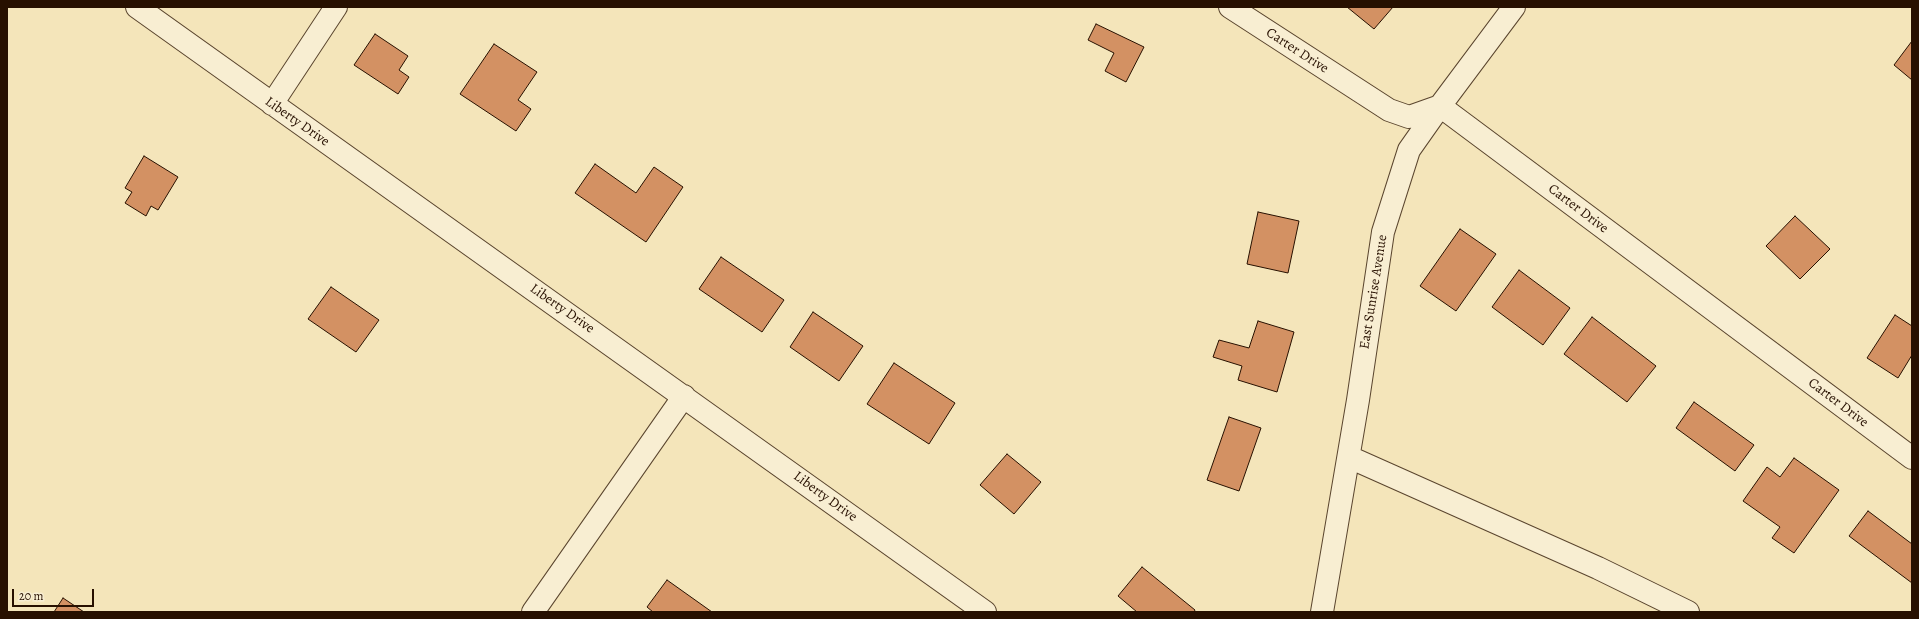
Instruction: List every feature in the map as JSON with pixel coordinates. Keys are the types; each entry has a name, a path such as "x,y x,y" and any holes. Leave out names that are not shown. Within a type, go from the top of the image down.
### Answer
{"street":[{"name":"Liberty Drive","path":"137,7 985,612"},
{"path":"272,104 336,7"},
{"name":"Carter Drive","path":"1230,7 1389,110 1409,117 1440,106 1912,458"},
{"name":"East Sunrise Avenue","path":"1322,612 1349,457 1383,232 1409,150 1514,7"},
{"path":"533,612 684,396"},
{"path":"1349,457 1598,568 1688,612"}],"building":[{"path":"1347,7 1393,7 1374,29"},
{"path":"1096,24 1144,47 1126,82 1105,71 1114,53 1088,40"},
{"path":"375,34 408,56 399,70 409,77 398,94 354,65"},
{"path":"1912,41 1912,80 1894,65"},
{"path":"494,44 537,72 518,100 531,109 516,131 460,94"},
{"path":"144,156 178,177 158,210 151,206 146,216 125,203 132,192 125,188"},
{"path":"595,164 636,193 654,167 683,187 646,242 575,193"},
{"path":"1258,212 1299,221 1288,273 1247,264"},
{"path":"1795,216 1830,249 1800,279 1766,246"},
{"path":"1460,229 1496,254 1456,311 1420,286"},
{"path":"721,257 784,300 762,332 699,289"},
{"path":"1519,270 1570,308 1543,345 1492,307"},
{"path":"331,287 379,320 356,352 308,319"},
{"path":"813,312 863,346 839,381 790,347"},
{"path":"1895,315 1912,326 1912,355 1898,378 1867,358"},
{"path":"1592,317 1656,366 1627,402 1564,354"},
{"path":"1258,321 1294,332 1277,392 1238,380 1242,366 1213,357 1219,340 1249,348"},
{"path":"894,363 955,403 929,444 867,404"},
{"path":"1694,402 1754,445 1735,471 1676,428"},
{"path":"1229,417 1261,428 1239,491 1207,480"},
{"path":"1007,454 1041,482 1014,514 980,485"},
{"path":"1794,458 1839,490 1794,553 1772,538 1780,527 1743,501 1767,467 1780,477"},
{"path":"1868,511 1912,544 1912,583 1849,536"},
{"path":"1142,567 1195,610 1194,612 1137,612 1118,596"},
{"path":"667,580 712,612 653,612 647,607"},
{"path":"63,598 84,612 54,612"}]}
